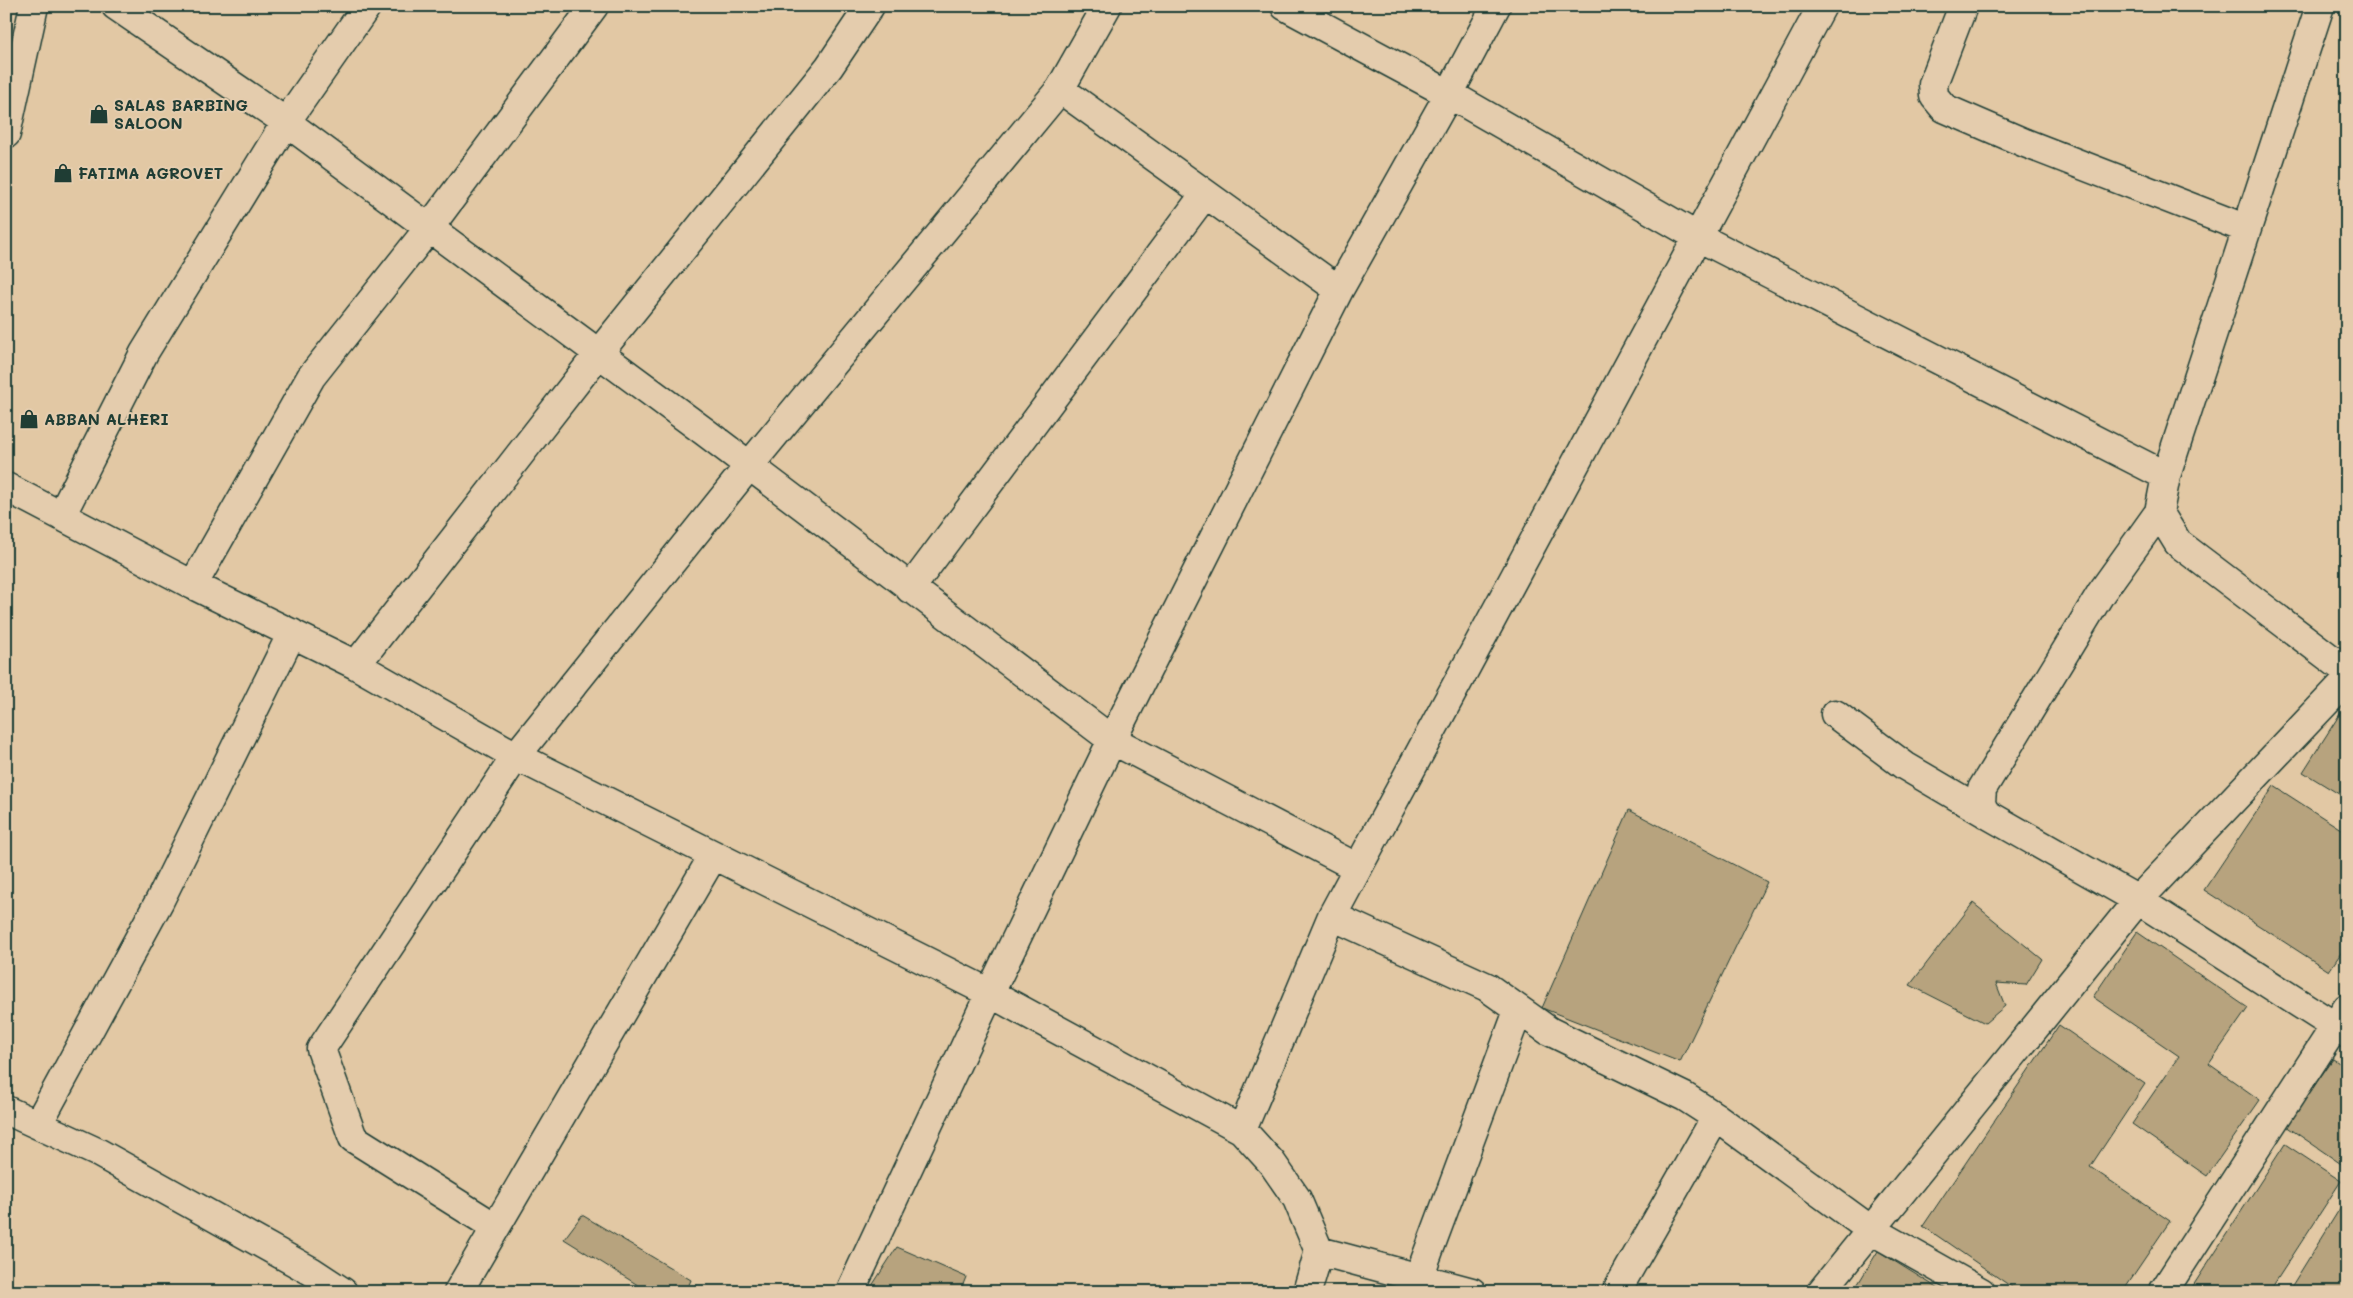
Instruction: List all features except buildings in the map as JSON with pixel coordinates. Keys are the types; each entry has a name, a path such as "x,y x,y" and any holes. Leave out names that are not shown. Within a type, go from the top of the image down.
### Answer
{"street":[{"path":"6,134 34,6"},
{"path":"116,6 286,122 1112,740 1358,868"},
{"path":"61,516 144,353 286,122 367,6"},
{"path":"194,584 311,377 429,228 594,6"},
{"path":"356,665 598,354 829,66 870,6"},
{"path":"495,1227 353,1138 321,1049 516,756 748,467 1060,89 1107,6"},
{"path":"1285,6 1449,94 1698,237 2166,476"},
{"path":"850,1292 990,992 1112,740 1339,290 1496,6"},
{"path":"1242,1130 1332,916 1822,6"},
{"path":"1963,6 1933,84 1934,96 1944,108 2026,143 2247,229"},
{"path":"1985,813 1981,803 1982,789 2101,593 2159,512 2166,476 2320,6"},
{"path":"1060,89 1339,290"},
{"path":"910,588 1205,194"},
{"path":"6,487 356,665 516,756 713,856 990,992 1242,1130 1272,1163 1297,1199 1319,1251 1307,1292"},
{"path":"2159,512 2178,543 2347,671"},
{"path":"38,1124 160,900 292,634"},
{"path":"1821,1292 2138,900 2347,680"},
{"path":"1835,714 1905,766 2138,900 2343,1023 2163,1292"},
{"path":"458,1292 713,856"},
{"path":"1332,916 1487,988 1549,1031 1685,1097 1716,1117 1871,1230 1981,1292"},
{"path":"1419,1276 1518,1011"},
{"path":"6,1110 99,1153 311,1271 343,1292"},
{"path":"1616,1292 1716,1117"},
{"path":"1319,1251 1419,1276 1472,1292"}],"place":[{"name":"SALAS BARBING SALOON","path":"99,114"},
{"name":"FATIMA AGROVET","path":"63,173"},
{"name":"ABBAN ALHERI","path":"29,419"}]}
